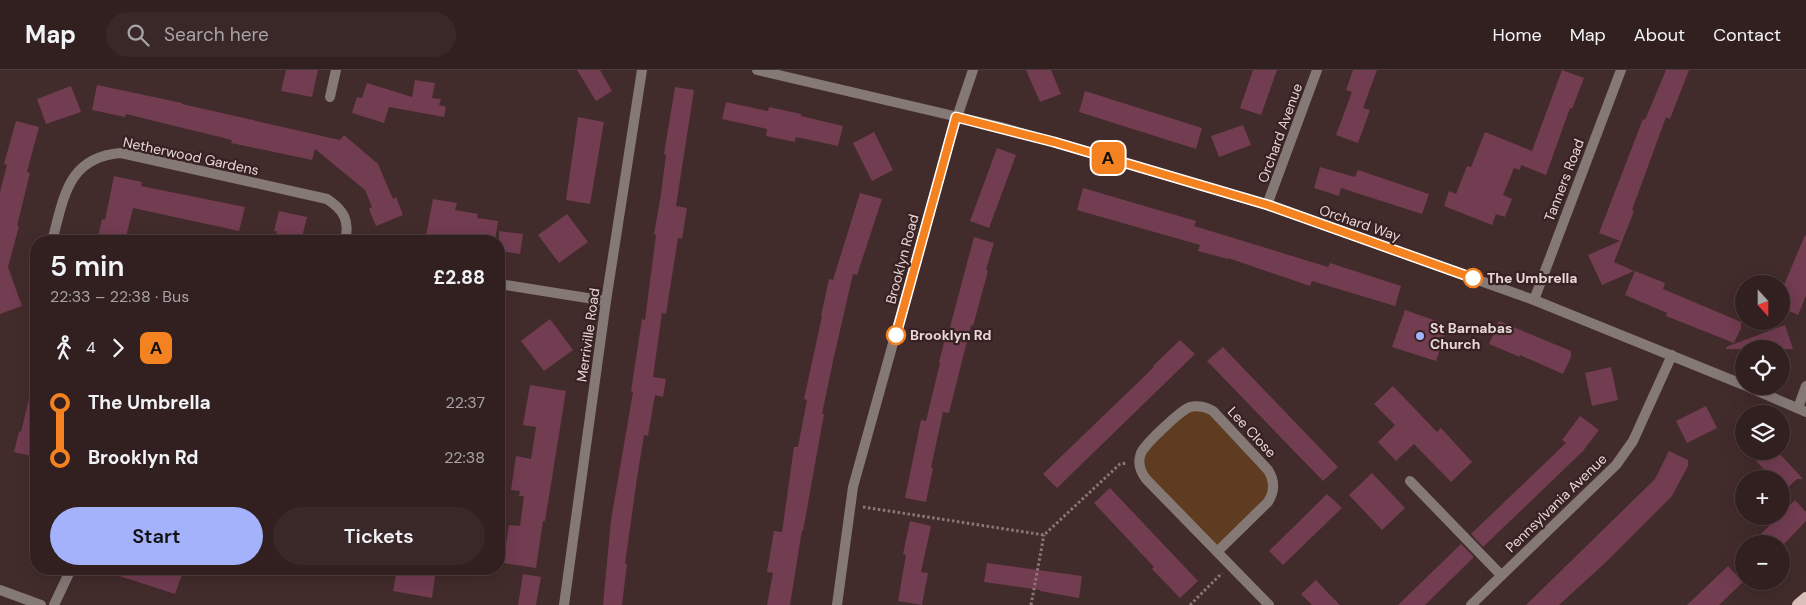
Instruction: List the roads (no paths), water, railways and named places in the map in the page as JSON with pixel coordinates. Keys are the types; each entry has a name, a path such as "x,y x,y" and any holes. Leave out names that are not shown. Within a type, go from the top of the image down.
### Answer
{"main road":[{"path":"1798,605 1806,598"}],"street":[{"path":"330,97 336,70"},
{"name":"Merriville Road","path":"564,605 606,301 642,70"},
{"name":"Orchard Way","path":"757,70 1054,142 1268,205 1534,300 1735,382"},
{"name":"Brooklyn Road","path":"837,605 854,487 956,117 973,70"},
{"name":"Orchard Avenue","path":"1268,205 1317,70"},
{"name":"Tanners Road","path":"1534,300 1621,70"},
{"name":"Netherwood Gardens","path":"54,235 64,196 73,177 88,162 98,157 121,153 327,199 338,206 342,213 346,228 345,235"},
{"path":"505,285 606,301"},
{"name":"Pennsylvania Avenue","path":"1471,605 1616,465 1633,441 1672,355"},
{"path":"1802,410 1806,386"},
{"name":"Orchard Way","path":"1766,395 1802,410"},
{"name":"Lee Close","path":"1202,406 1213,411 1268,470 1273,482 1274,488 1271,498 1218,551 1146,479 1140,470 1139,459 1145,448 1182,411 1189,408 1202,406"},
{"path":"1410,481 1501,575"},
{"path":"1218,551 1269,605"},
{"path":"54,605 68,575"},
{"path":"0,590 41,605"}],"place":[{"name":"The Umbrella","path":"1473,278"},
{"name":"Brooklyn Rd","path":"896,335"},
{"name":"St Barnabas Church","path":"1420,336"}]}
